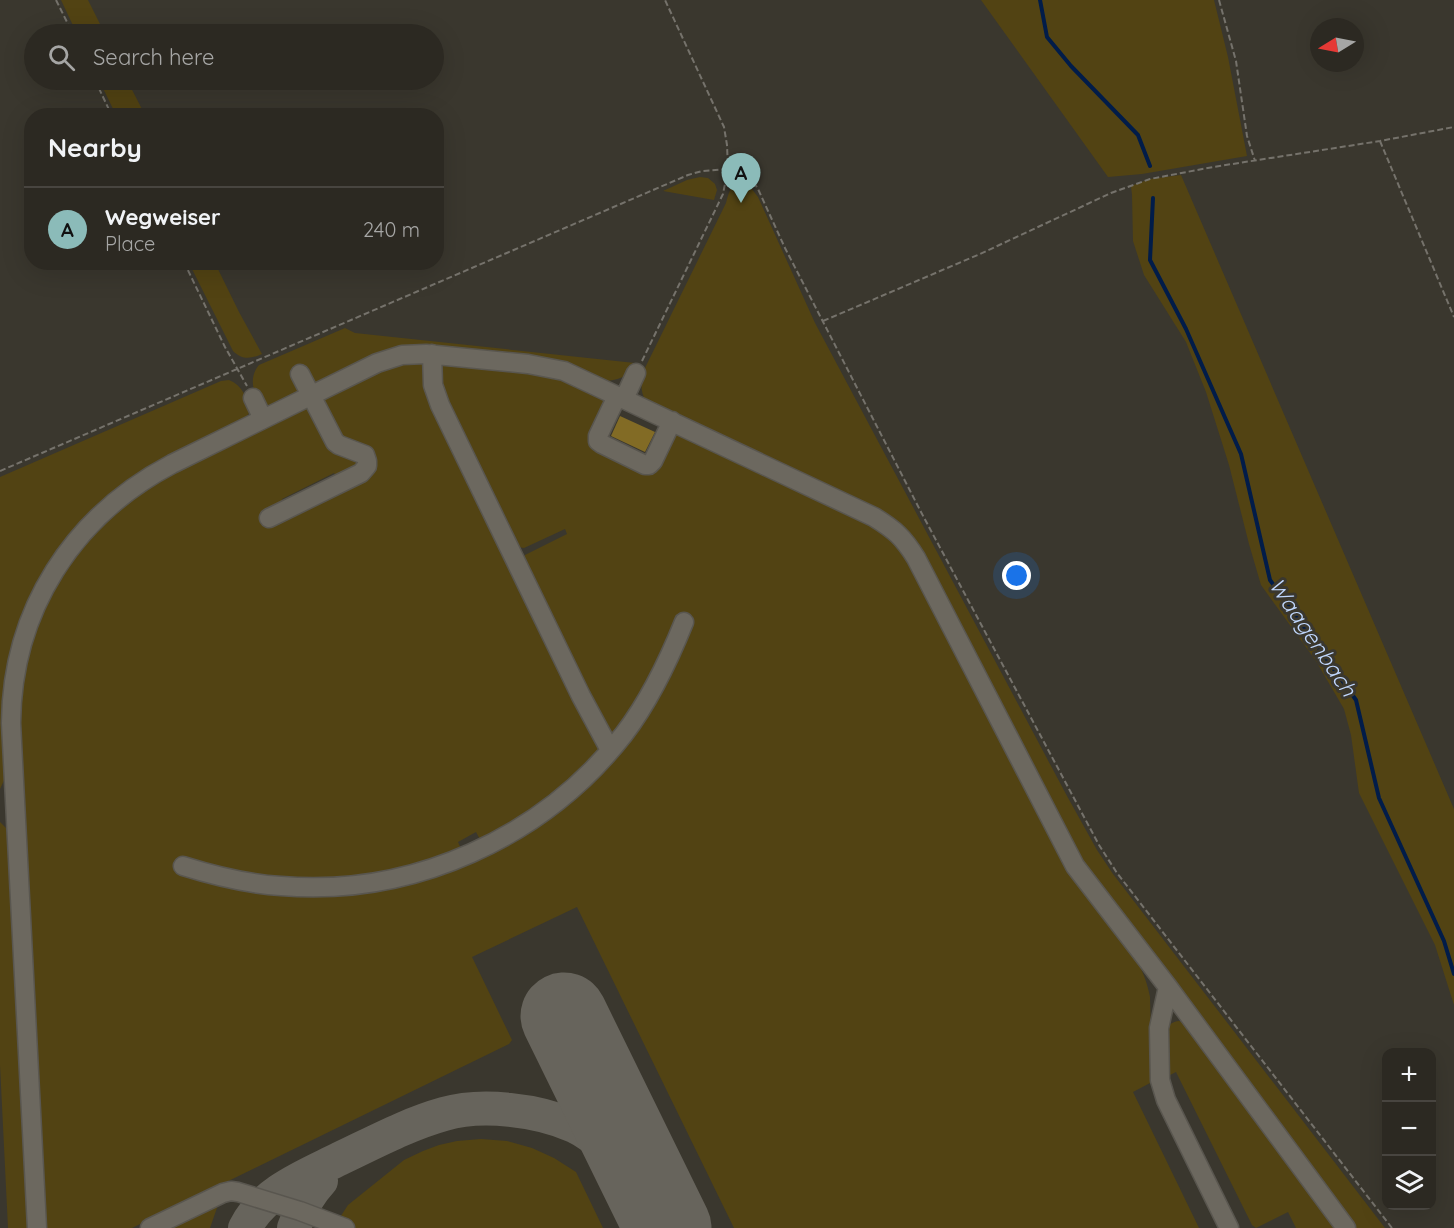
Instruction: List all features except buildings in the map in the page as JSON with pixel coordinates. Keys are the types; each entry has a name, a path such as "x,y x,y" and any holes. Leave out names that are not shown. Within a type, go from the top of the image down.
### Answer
{"lane":[{"path":"37,1228 7,802 15,678 22,645 32,616 57,566 76,540 106,508 132,487 172,464 311,395 391,358 414,354 432,354 558,369 874,517 890,527 905,541 916,558 1075,866 1168,987 1346,1228"},
{"path":"432,354 432,380 438,400 610,750"},
{"path":"636,373 598,440 600,443 649,465 672,422"},
{"path":"269,518 361,473 367,466 368,461 365,455 335,442 300,374"},
{"path":"253,398 263,419"},
{"path":"183,866 227,878 262,884 291,887 351,885 408,875 467,855 510,834 563,796 591,771 633,720 654,687 684,622"},
{"path":"1168,987 1159,1028 1160,1080 1166,1100 1229,1228"},
{"path":"150,1228 231,1191 300,1211 345,1228"}],"path":[{"path":"56,0 68,24"},
{"path":"636,373 721,199 728,169 724,127 665,0"},
{"path":"1220,0 1236,61 1247,136 1255,161"},
{"path":"100,90 108,108"},
{"path":"823,321 1140,182 1454,127"},
{"path":"1380,141 1454,317"},
{"path":"0,467 2,471 688,175 702,171 728,169 744,174 758,189 785,248 926,523 1099,845 1117,873 1392,1228"},
{"path":"188,270 225,347 253,398"}],"shaded area":[{"path":"61,0 88,0 100,24 72,24"},
{"path":"981,0 1214,0 1228,57 1247,156 1142,174 1108,177"},
{"path":"104,90 132,90 141,108 113,108"},
{"path":"1181,175 1454,809 1454,1005 1435,945 1359,793 1351,735 1344,709 1316,661 1261,585 1229,465 1206,392 1186,342 1144,275 1133,241 1131,186 1150,179"},
{"path":"708,178 715,184 717,190 714,200 663,191 687,180"},
{"path":"741,182 748,184 758,197 815,323 1097,850 1113,874 1385,1228 1354,1228 1084,865 916,544 646,401 642,387 643,372 726,203 730,190"},
{"path":"192,270 218,270 262,354 247,358 233,351"},
{"path":"345,328 355,333 635,363 622,377 602,382 430,348 320,384 302,386 298,394 272,406 265,404 256,395 253,377 259,365"},
{"path":"414,360 423,360 425,364 435,400 602,745 603,753 563,793 516,826 483,845 476,832 458,842 463,853 409,872 354,882 297,884 222,875 212,868 211,864 204,862 199,867 182,863 181,868 219,879 257,886 323,890 401,879 438,868 474,854 542,815 587,777 627,734 660,679 687,622 682,620 675,634 667,637 665,643 668,646 667,655 655,681 627,723 612,743 609,743 522,568 525,555 567,534 565,529 524,548 510,541 441,401 435,374 437,364 441,361 565,378 605,397 608,404 592,437 593,446 646,471 655,469 671,434 680,432 873,524 887,533 905,553 1063,853 1087,891 1125,942 1143,973 1150,997 1152,1082 1133,1092 1199,1228 734,1228 577,907 472,957 512,1040 509,1044 132,1228 43,1228 18,721 27,655 37,624 66,565 86,538 109,514 135,493 163,476 302,407 315,410 334,446 362,457 364,464 362,468 339,480 334,473 282,499 284,505 265,514 269,521 362,476 370,465 368,455 337,438 323,414 322,402 327,394 369,373"},
{"path":"229,380 238,385 248,403 249,413 244,421 162,462 32,600 7,774 0,789 0,477 221,381"},
{"path":"0,822 8,830 31,1228 8,1228 0,1065"},
{"path":"1179,1021 1184,1023 1338,1228 1296,1228 1288,1212 1256,1228 1252,1225 1176,1072 1168,1076 1165,1035 1172,1023"},
{"path":"481,1139 507,1141 532,1148 576,1172 603,1228 353,1228 337,1222 348,1205 404,1160 439,1145"},
{"path":"218,1205 210,1228 171,1228"}],"waterway":[{"name":"Waagenbach","path":"1040,0 1047,37 1071,66 1138,135 1150,166"},
{"name":"Waagenbach","path":"1153,198 1150,260 1186,329 1241,454 1270,580 1356,700 1379,798 1444,941 1454,974"}],"taxiway":[{"path":"245,1228 262,1204 299,1179 417,1123 444,1114 475,1109 527,1112 574,1126 617,1156 650,1191"},
{"path":"294,1228 305,1203 321,1181"}],"runway":[{"path":"564,1016 668,1228"}],"place":[{"name":"Wegweiser","path":"741,203"}]}
